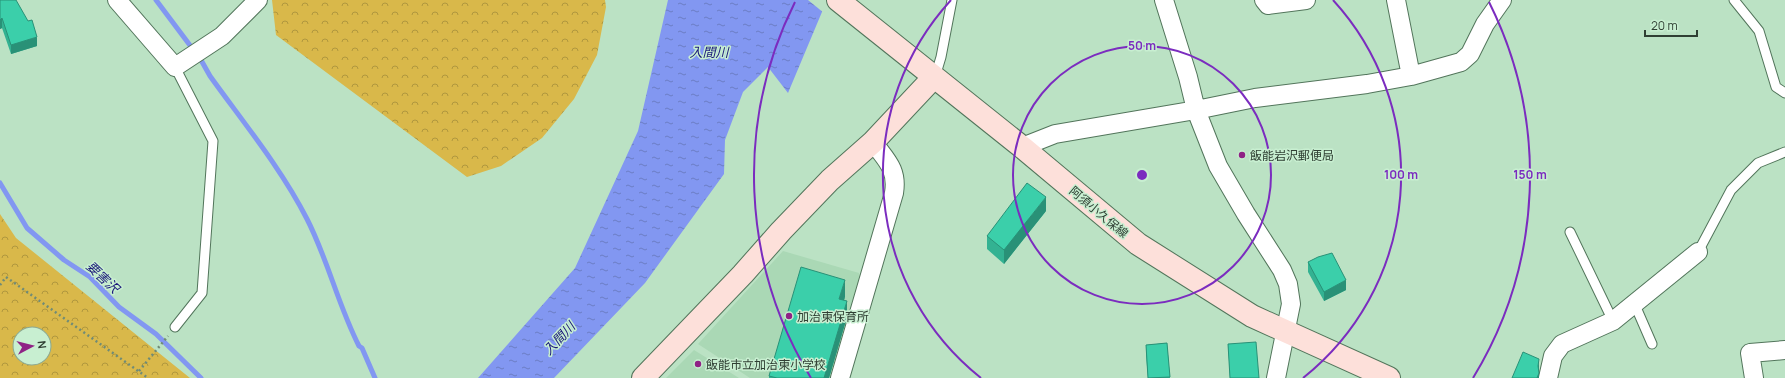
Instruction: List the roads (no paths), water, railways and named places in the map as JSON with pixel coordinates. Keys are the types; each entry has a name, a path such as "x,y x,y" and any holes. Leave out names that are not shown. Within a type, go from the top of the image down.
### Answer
{"street":[{"path":"117,0 180,64 222,36 258,0"},
{"name":"阿須小久保線","path":"838,0 1022,147 1138,244 1252,316 1389,378"},
{"path":"1164,0 1188,78 1196,110 1218,166 1246,214 1282,270 1288,284 1291,304 1276,378"},
{"path":"1264,0 1268,5 1306,0"},
{"path":"1396,0 1411,76"},
{"path":"1022,147 1055,134 1196,110 1254,98 1367,84 1411,76 1461,62 1466,59 1485,24 1502,0"},
{"path":"643,378 743,274 781,231 830,180 873,142 934,78"},
{"path":"840,378 894,193 896,181 891,166 873,142"},
{"path":"1548,378 1553,356 1562,344 1613,321 1635,305 1698,252"},
{"path":"1754,378 1750,353 1785,350"}],"lane":[{"path":"934,78 941,57 952,0"},
{"path":"1734,0 1759,31 1776,87 1785,93"},
{"path":"175,327 202,293 213,141 180,64"},
{"path":"1698,252 1731,190 1758,163 1785,152"},
{"path":"1570,232 1613,321"},
{"path":"1635,305 1652,344"}],"water":[{"name":"入間川","path":"668,0 827,0 788,93 768,67 743,92 725,140 724,174 645,283 554,378 478,378 575,268 638,131"}],"waterway":[{"path":"156,0 201,60 210,76 274,163 297,200 321,250 352,330 359,346 362,348 375,378"},
{"name":"要害沢","path":"0,183 27,228 64,260 90,277 119,307 156,334 201,378"}],"place":[{"name":"飯能岩沢郵便局","path":"1242,155"},
{"name":"加治東保育所","path":"789,316"},
{"name":"飯能市立加治東小学校","path":"698,364"}]}
